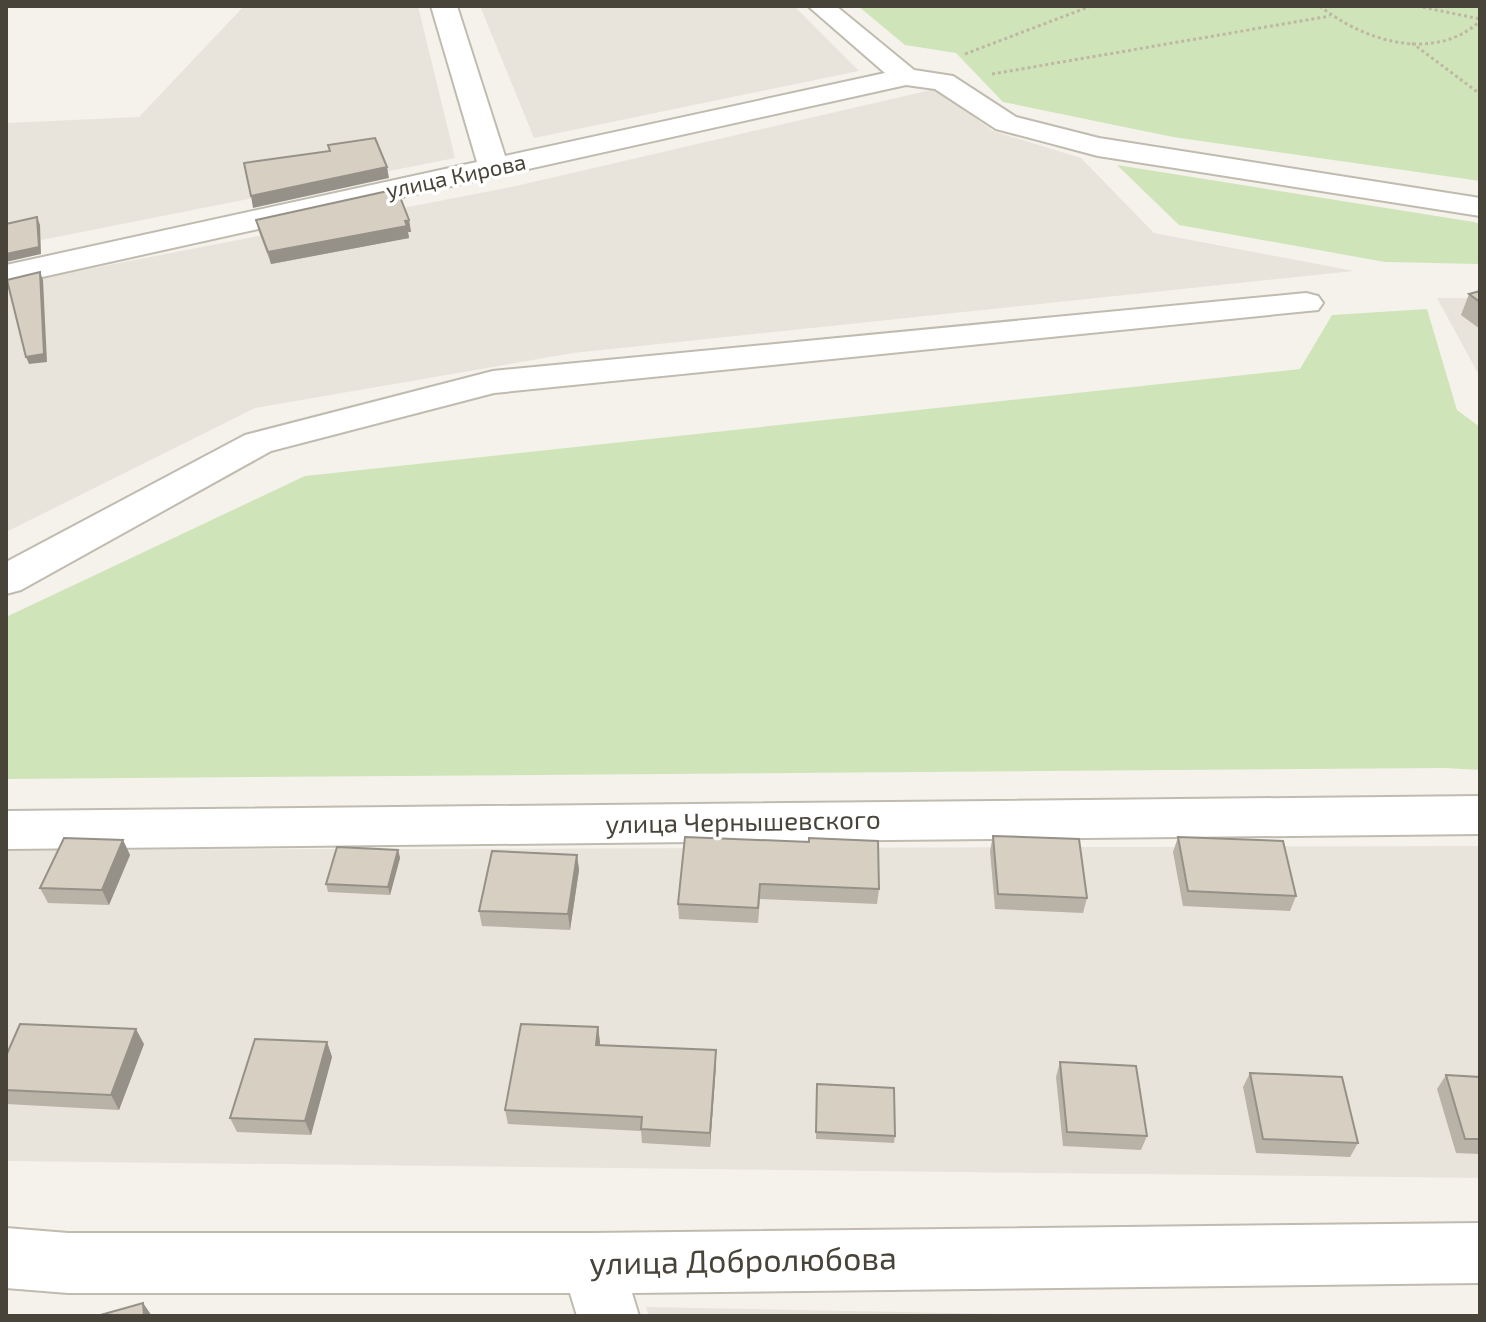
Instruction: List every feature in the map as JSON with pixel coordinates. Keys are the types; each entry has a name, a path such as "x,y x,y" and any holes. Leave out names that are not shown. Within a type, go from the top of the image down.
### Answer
{"street":[{"path":"444,6 494,168"},
{"path":"821,6 906,77 943,82 1006,123 1098,147 1480,207"},
{"name":"улица Кирова","path":"6,275 906,77"},
{"path":"6,580 258,443 493,382 1306,303"},
{"name":"улица Чернышевского","path":"6,830 1480,815"},
{"name":"улица Добролюбова","path":"6,1258 600,1290 1480,1253"}],"path":[{"path":"906,77 1091,6"},
{"path":"1320,6 1330,16 1364,35 1412,42 1447,42 1468,32 1480,20"},
{"path":"1417,6 1480,20"},
{"path":"943,82 1330,16"},
{"path":"1412,42 1480,94"}],"shaded area":[{"path":"244,6 418,6 455,158 6,247 6,123 139,117"},
{"path":"480,6 794,6 859,71 534,138"},
{"path":"935,89 993,131 1081,158 1154,233 1354,271 573,353 255,408 6,532 6,285 516,186"},
{"path":"1437,298 1480,298 1480,377"},
{"path":"1480,846 1480,1178 6,1161 6,850"},
{"path":"646,1307 1114,1316 649,1316"}],"green space":[{"path":"858,6 1480,6 1480,181 1173,137 1003,102 956,53 905,45"},
{"path":"1117,165 1474,222 1480,224 1480,264 1385,262 1179,225"},
{"path":"1427,309 1457,410 1480,427 1480,770 6,779 6,617 305,476 1300,369 1332,315"}],"building":[{"path":"375,138 387,167 251,196 244,163 330,151 328,145"},
{"path":"397,189 409,220 405,221 407,226 268,252 256,220"},
{"path":"37,217 39,247 6,254 6,224"},
{"path":"40,272 44,354 26,357 7,280"},
{"path":"1480,291 1480,302 1469,294"},
{"path":"993,836 1079,839 1087,898 998,894"},
{"path":"685,837 809,842 809,838 878,841 879,889 760,884 758,908 678,904"},
{"path":"1178,837 1283,841 1296,896 1188,891"},
{"path":"64,838 123,840 102,890 40,888"},
{"path":"337,847 398,850 388,887 326,884"},
{"path":"492,851 577,855 568,914 479,911"},
{"path":"20,1024 136,1029 111,1095 6,1090 6,1056"},
{"path":"521,1024 598,1027 596,1045 716,1050 710,1133 641,1129 642,1117 505,1110"},
{"path":"255,1039 327,1042 305,1121 230,1118"},
{"path":"1060,1062 1136,1066 1147,1136 1067,1132"},
{"path":"1250,1073 1342,1077 1358,1143 1263,1139"},
{"path":"1446,1075 1480,1077 1480,1139 1465,1139"},
{"path":"817,1084 894,1088 895,1136 816,1132"},
{"path":"143,1303 144,1316 97,1316"}]}
